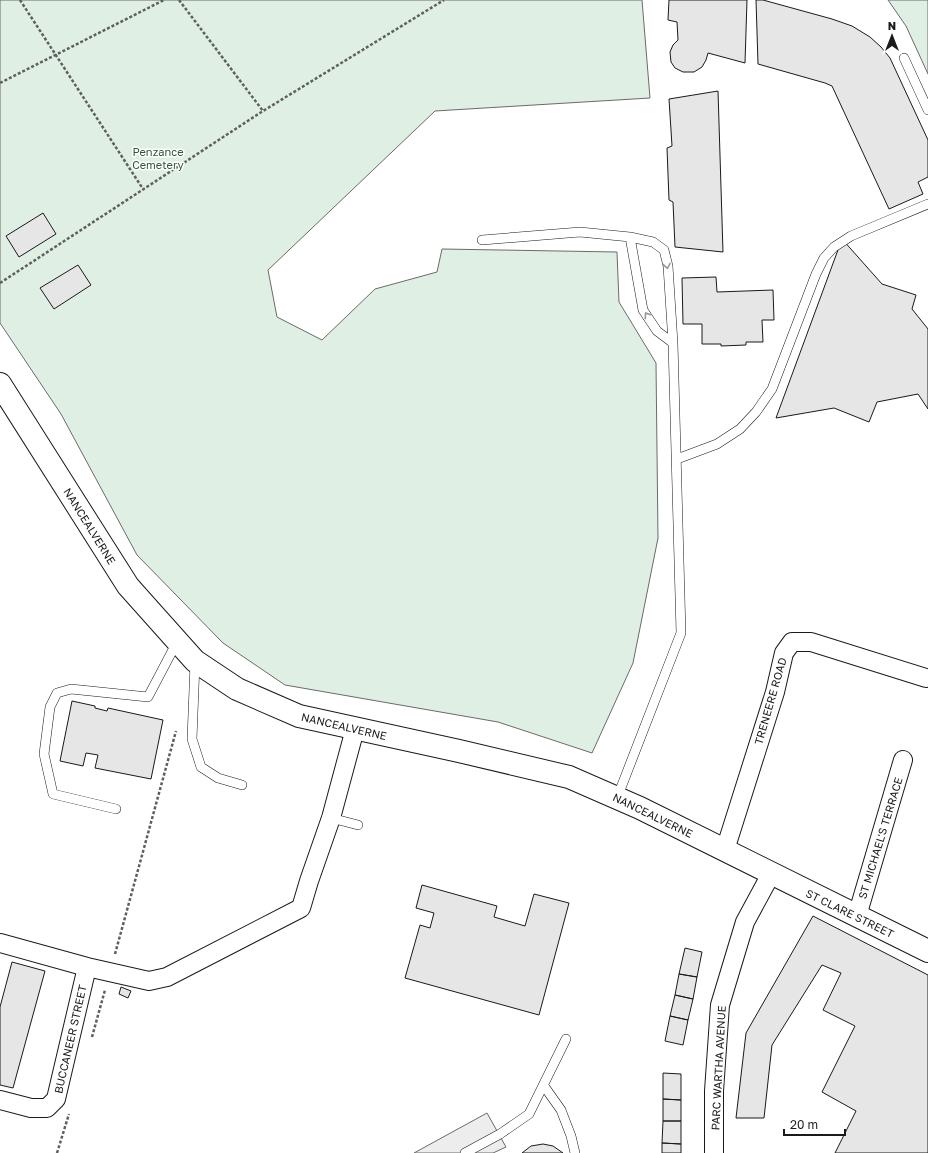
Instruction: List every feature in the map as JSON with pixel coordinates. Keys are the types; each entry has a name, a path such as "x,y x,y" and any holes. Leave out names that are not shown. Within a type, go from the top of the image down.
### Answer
{"street":[{"name":"NANCEALVERNE","path":"0,384 128,586 195,661 237,690 299,716 569,777 616,798 771,874"},
{"name":"TRENEERE ROAD","path":"724,850 775,692 784,653 792,642 811,642 926,678"},
{"path":"0,943 87,967 150,981 167,977 301,908 331,818 355,729"},
{"name":"ST MICHAEL'S TERRACE","path":"857,916 904,760"},
{"name":"ST CLARE STREET","path":"771,874 928,951"},
{"name":"PARC WARTHA AVENUE","path":"714,1153 714,1090 720,1005 745,922 771,874"},
{"name":"BUCCANEER STREET","path":"0,1100 30,1108 47,1108 56,1099 87,967"}],"lane":[{"path":"904,58 928,110"},
{"path":"677,459 717,444 740,429 756,412 772,389 816,274 824,258 834,247 851,236 928,204"},
{"path":"482,240 580,232 630,237 653,242 664,250 668,266 674,343 681,633 616,798"},
{"path":"630,237 643,310 657,331 674,343"},
{"path":"116,809 53,794 44,754 50,706 58,693 71,690 148,697 177,642"},
{"path":"195,661 192,739 201,766 218,778 242,785"},
{"path":"331,818 358,826"},
{"path":"465,1153 500,1134 529,1114 566,1039"},
{"path":"544,1086 561,1110 571,1136 575,1153"}],"path":[{"path":"20,0 143,189"},
{"path":"0,83 164,0"},
{"path":"179,0 262,111"},
{"path":"0,283 262,111 444,0"},
{"path":"90,1043 176,730"},
{"path":"57,1153 70,1109"}],"green space":[{"name":"Penzance Cemetery","path":"0,0 642,0 650,98 435,111 268,270 277,317 322,340 375,289 437,272 442,249 617,252 619,302 656,363 658,538 633,663 592,753 498,722 285,685 223,643 137,555 61,414 0,323"},
{"path":"888,0 928,0 928,74 906,26"}],"shaded area":[{"path":"487,1113 506,1147 493,1153 414,1153"}],"building":[{"path":"669,0 747,0 745,63 708,53 702,67 694,72 683,72 675,68 671,62 670,52 673,45 678,40 677,22 668,20"},
{"path":"756,0 763,0 852,26 870,37 881,47 890,58 928,140 928,177 918,182 923,194 889,209 832,86 758,64"},
{"path":"718,91 723,252 675,247 673,202 669,200 667,148 672,146 669,99"},
{"path":"43,213 56,234 19,257 6,236"},
{"path":"842,239 882,284 916,295 912,309 928,329 928,409 918,394 877,402 869,422 834,408 776,418"},
{"path":"78,265 91,285 54,309 40,288"},
{"path":"716,277 717,292 773,290 774,320 762,320 763,342 746,342 746,345 721,346 721,344 702,344 702,324 683,324 682,278"},
{"path":"72,701 95,706 95,708 107,711 108,708 163,720 151,779 95,768 98,755 86,753 83,766 60,761"},
{"path":"422,885 497,906 494,917 525,926 534,894 569,903 539,1015 405,978 420,925 430,928 434,913 416,908"},
{"path":"813,916 928,975 928,1153 835,1153 856,1111 822,1092 855,1026 823,1010 841,973 822,965 772,1045 764,1118 736,1118 746,1033"},
{"path":"685,948 702,952 697,977 679,974"},
{"path":"12,962 45,971 13,1088 0,1085 0,1007"},
{"path":"679,974 697,977 693,999 675,995"},
{"path":"121,987 131,991 128,998 119,994"},
{"path":"675,995 693,999 688,1020 670,1016"},
{"path":"670,1016 688,1020 683,1045 665,1041"},
{"path":"663,1073 681,1074 681,1100 663,1099"},
{"path":"663,1099 681,1100 681,1121 663,1121"},
{"path":"663,1121 681,1121 681,1144 662,1143"},
{"path":"662,1143 681,1144 681,1153 662,1153"},
{"path":"543,1144 553,1146 563,1153 522,1153 531,1146"}]}
